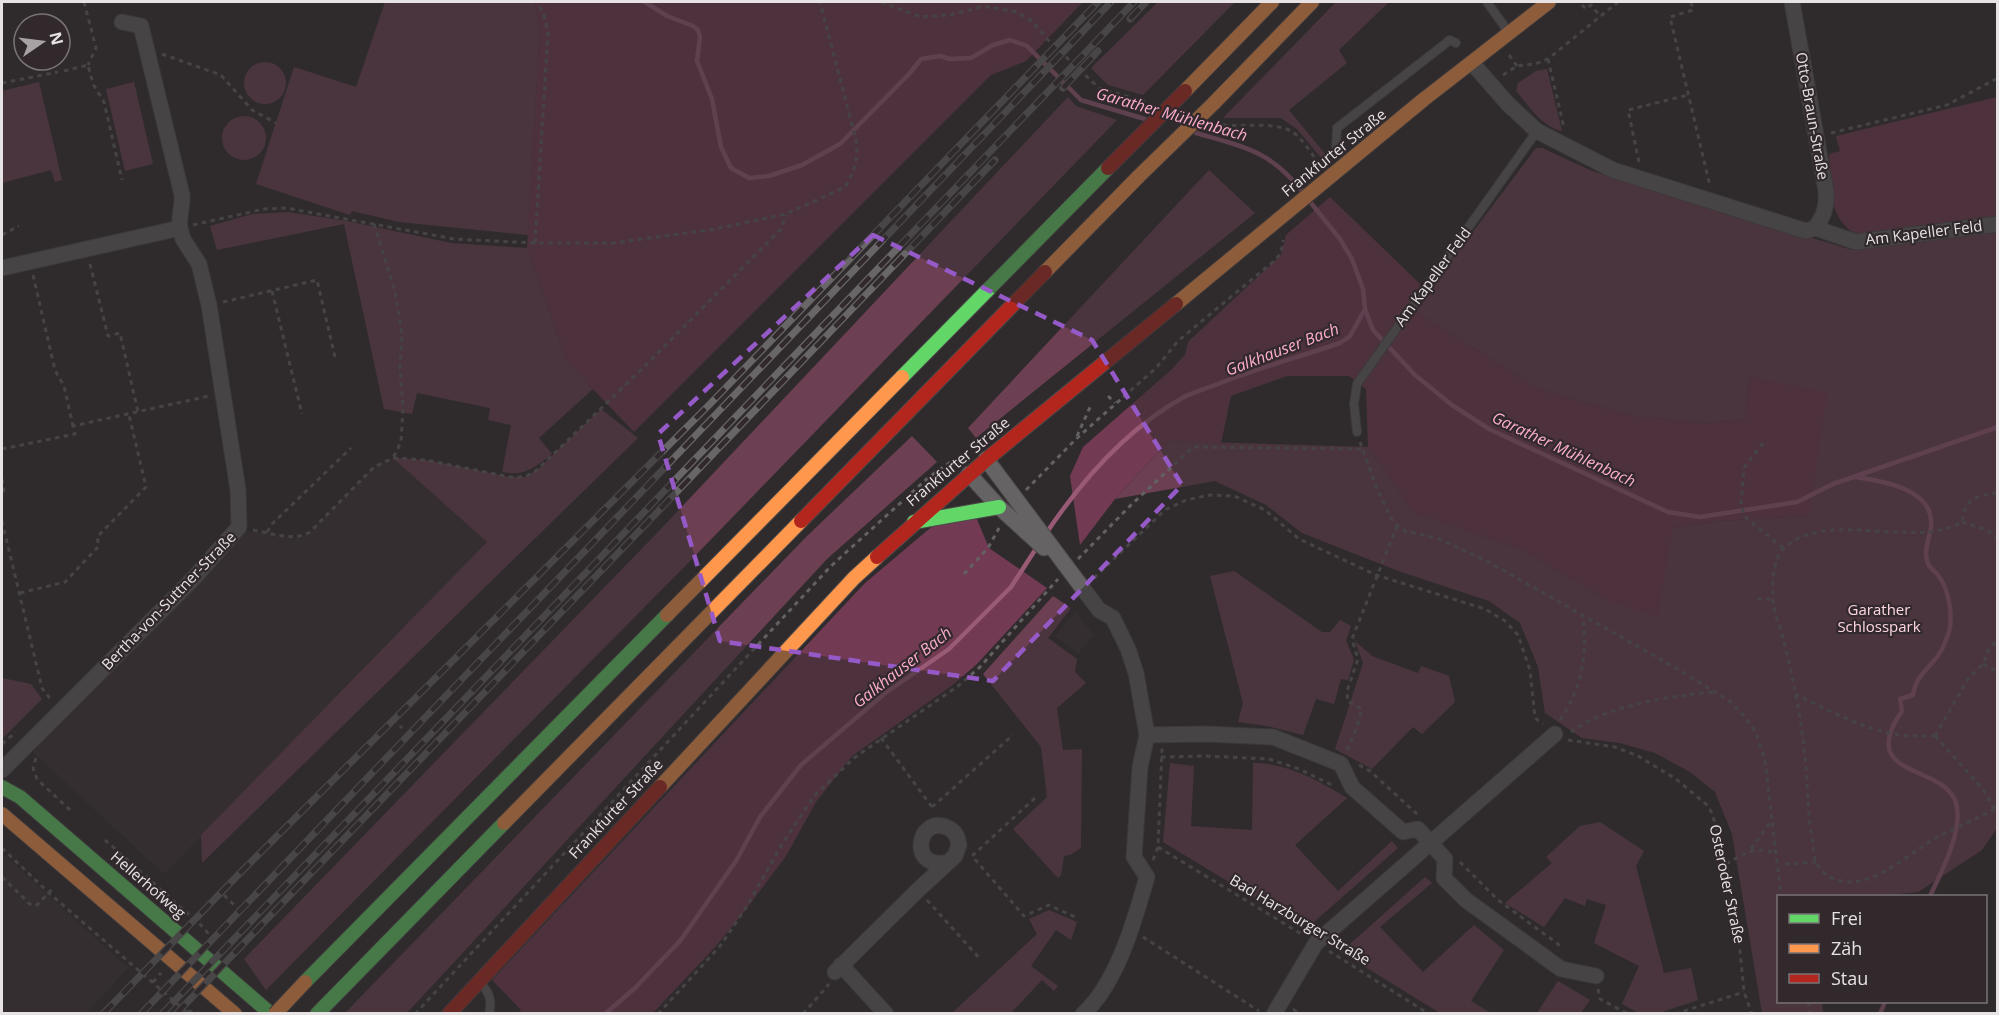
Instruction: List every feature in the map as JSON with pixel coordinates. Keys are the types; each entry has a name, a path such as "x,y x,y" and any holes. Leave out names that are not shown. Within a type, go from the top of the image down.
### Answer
{"main road":[{"path":"273,1014 1272,2"},
{"path":"322,1009 1312,2"},
{"name":"Frankfurter Straße","path":"450,1014 478,981 854,578 914,522 986,459 1549,2"},
{"path":"914,522 1006,513"},
{"name":"Hellerhofweg","path":"2,787 21,797 273,1014"},
{"path":"2,814 235,1014"}],"street":[{"name":"Otto-Braun-Straße","path":"1792,2 1818,136 1827,204 1824,217 1815,228"},
{"path":"2,268 180,228 182,195 141,26 122,22"},
{"name":"Am Kapeller Feld","path":"1472,63 1508,104 1537,131 1612,170 1644,182 1806,231 1815,228 1856,242 1998,224"},
{"name":"Bertha-von-Suttner-Straße","path":"2,770 192,580 239,527 238,490 209,305 199,264 183,238 180,228"},
{"path":"986,459 1022,507 1061,573"},
{"path":"969,474 1061,573 1083,590 1099,610 1113,618 1128,649 1136,673 1147,735 1140,767 1134,857 1147,877 1132,930 1096,1002 1083,1014"},
{"path":"1147,735 1206,734 1273,737 1343,760 1352,787 1403,832 1418,829 1435,841 1445,859 1444,878 1466,900 1561,969 1596,976"},
{"path":"1274,1014 1316,943 1556,735"},
{"path":"886,1014 838,968 945,863 955,856 959,845 954,832 940,825 926,831 920,846 927,859 933,863 945,863"}],"lane":[{"path":"1487,2 1509,33"},
{"path":"1336,147 1338,128 1450,39 1456,43"},
{"name":"Am Kapeller Feld","path":"1357,432 1354,404 1357,384 1537,131"},
{"path":"478,981 488,994 491,1003 489,1014"}],"path":[{"path":"84,2 96,48 88,65 93,84 104,102 122,180"},
{"path":"534,243 548,32 538,2"},
{"path":"208,221 264,209 286,208 454,239 534,243 613,243 715,229 786,214 845,187 855,167 857,144 820,2"},
{"path":"881,2 921,17 949,15 981,7 995,7 1017,12 1032,21 1047,39 1099,88 1145,102"},
{"path":"1517,66 1535,64 1548,59 1618,2"},
{"path":"1691,2 1693,10 1670,17 1714,202"},
{"path":"1582,5 1586,9 1590,5 1600,16"},
{"path":"96,48 103,46"},
{"path":"146,48 221,75 252,110 276,123"},
{"path":"1548,59 1568,148"},
{"path":"72,69 88,65"},
{"path":"2,83 58,72"},
{"path":"1818,136 1947,105 1998,78"},
{"path":"1644,182 1628,110 1688,95"},
{"path":"1213,122 1224,126 1258,126 1287,130 1294,134 1323,168"},
{"path":"253,530 292,538 302,537 310,532 374,467 393,458 426,460 510,477 525,477 537,470 644,367 781,228 786,214"},
{"path":"374,224 395,291 402,335 399,368 403,408 401,442 393,458"},
{"path":"2,234 19,226"},
{"path":"1006,486 1017,481 1027,491 1076,439 1156,368 1178,341 1274,261 1281,253 1286,234"},
{"path":"86,248 108,336 120,333 138,413"},
{"path":"2,449 75,434 64,386 55,370 30,262"},
{"path":"209,305 317,280 335,357"},
{"path":"272,291 302,414"},
{"path":"74,426 222,393"},
{"path":"1108,396 1115,403"},
{"path":"1076,439 1091,405"},
{"path":"20,592 65,582 99,546 98,537 146,487 129,415"},
{"path":"135,442 141,441"},
{"path":"1763,443 1744,468 1741,502 1744,516 1783,548"},
{"path":"1064,588 1061,573 1193,447 1362,449 1377,489 1397,526 1405,531 1437,538 1487,561 1682,671 1731,702 1755,731 1765,760 1781,895"},
{"path":"267,532 273,523 351,448"},
{"path":"2,479 4,490 2,495"},
{"path":"1962,522 1964,508 1970,500 1978,496 1998,493"},
{"path":"1083,590 1165,510 1186,500 1210,495 1234,496 1265,510 1299,539 1376,575 1485,609 1505,621 1518,635 1530,670 1535,718 1556,735"},
{"path":"964,574 988,548 1006,513"},
{"path":"2,521 42,688 61,712"},
{"path":"1795,694 1853,721 1885,731 1900,735 1935,736 1982,788 1996,808 1937,837 1883,873 1846,881 1832,878 1823,872 1816,862 1809,827 1804,742 1785,644 1773,599 1775,567 1783,548 1804,536 1822,532 1936,531 1962,522 1987,530 1998,538"},
{"path":"1397,526 1352,639 1358,659 1348,688 1347,701 1362,709 1343,760 1370,771 1410,807 1435,841"},
{"path":"658,1014 721,945 814,796 855,758 958,686 980,667 1052,584"},
{"path":"1757,599 1773,599"},
{"path":"1556,735 1580,676 1584,643 1582,616"},
{"path":"1935,736 1968,679 1983,664 1989,649 1998,639"},
{"path":"1983,664 1998,672"},
{"path":"1556,735 1628,708 1678,696 1715,692"},
{"path":"933,807 1013,735"},
{"name":"Osteroder Straße","path":"1556,735 1624,750 1652,764 1688,788 1712,813 1726,864 1738,930 1744,992 1752,1014"},
{"path":"881,738 933,807 940,825"},
{"path":"1161,757 1206,756 1269,759 1299,769 1343,791 1352,787"},
{"path":"37,779 72,812"},
{"path":"1035,798 972,856 1024,916 1049,905 1077,918"},
{"path":"1726,864 1750,850 1773,819"},
{"name":"Bad Harzburger Straße","path":"1158,847 1429,1014"},
{"path":"2,848 49,893 188,1012 201,1014"},
{"path":"1750,850 1759,849 1776,853"},
{"path":"1457,858 1498,900 1558,944 1578,972"},
{"path":"1785,864 1816,862"},
{"path":"2,877 35,907 54,887"},
{"path":"918,890 981,960"},
{"path":"224,895 237,908"},
{"path":"1132,930 1263,1014"},
{"path":"803,1014 832,980 838,968"},
{"path":"153,982 161,973"},
{"path":"1596,976 1600,999 1628,1014"},
{"path":"1675,1014 1744,992"}],"highlighted area":[{"path":"873,235 1092,340 1182,485 993,681 720,641 658,434"}],"shaded area":[{"path":"533,2 1083,2 1026,61 991,75 634,432 567,362 527,248 540,26"},
{"path":"1997,97 1997,218 1858,235 1840,220 1831,189 1829,154 1840,151 1836,136"},
{"path":"1330,197 1420,284 1416,312 1539,389 1634,416 1703,423 1744,420 1750,377 1828,392 1809,516 1719,521 1673,528 1658,617 1609,601 1519,548 1413,512 1368,447 1366,389 1349,376 1287,376 1231,396 1221,443 1169,441 1115,499 1080,545 1070,476 1083,447 1171,370 1185,355 1188,342 1281,255 1286,235"},
{"path":"393,458 487,542 164,874 33,752 66,712 240,531 278,534 292,538 302,537 310,532 374,467"},
{"path":"976,517 989,548 1047,588 977,664 954,684 852,756 816,802 786,856 747,908 717,945 653,1013 519,1013 521,1010 492,980 865,583 935,524"},
{"path":"1075,613 1094,635 1078,653 1055,636"},
{"path":"2,853 128,968 86,1013 2,1013"}],"green space":[{"path":"385,2 533,2 535,4 540,26 528,235 399,222 352,211 350,215 256,184 294,67 356,87"},
{"path":"1158,2 1235,2 1143,95 1108,85 1091,68"},
{"path":"1336,2 1389,2 1339,50 1347,63 1289,110 1326,155 1322,159 1297,129 1281,118 1223,118"},
{"path":"265,62 273,63 280,68 285,75 285,91 280,98 273,103 265,104 257,103 250,98 245,91 244,83 245,75 250,68 257,63"},
{"path":"1547,69 1562,131 1542,121 1516,91 1518,83 1536,71"},
{"path":"39,82 62,180 55,182 51,170 2,183 2,91"},
{"path":"134,82 153,164 125,171 106,89"},
{"path":"1068,97 1076,106 1117,120 693,558 266,990 244,959 658,532"},
{"path":"244,116 259,123 266,138 259,153 244,160 229,153 222,138 229,123"},
{"name":"Garather Schlosspark","path":"1536,148 1542,148 1592,171 1852,250 1997,227 1997,828 1982,850 1918,892 1889,895 1777,895 1777,1003 1822,1003 1823,1013 1762,1013 1732,834 1715,792 1690,772 1655,753 1620,743 1582,738 1545,713 1538,667 1520,623 1489,601 1401,572 1302,533 1266,505 1215,481 1115,499 1169,441 1368,447 1413,512 1519,548 1609,601 1673,528 1719,521 1809,516 1750,377 1744,420 1703,423 1634,416 1539,389 1416,312 1445,269"},
{"path":"1209,170 1255,213 976,438 968,428"},
{"path":"288,212 347,221 451,243 527,248 567,362 593,389 539,438 552,454 535,467 523,472 502,472 511,425 488,420 490,408 417,393 412,414 384,409 344,224 217,250 210,226 252,214"},
{"path":"601,409 638,438 202,863 201,835 487,542 393,458 426,460 510,477 525,477 537,470"},
{"path":"912,436 937,462 827,559 407,1013 345,1013 806,537"},
{"path":"1234,571 1322,632 1330,632 1340,620 1351,626 1346,640 1354,660 1348,680 1341,679 1334,704 1316,699 1303,735 1238,722 1243,703 1210,576"},
{"path":"1053,596 1071,608 1048,638 1077,659 1075,672 1086,683 1057,708 1063,750 1082,749 1081,848 1064,856 1061,875 1058,878 1013,829 1047,797 1041,747 983,674"},
{"path":"1355,641 1372,656 1418,673 1421,666 1449,676 1455,702 1422,734 1413,727 1372,769 1335,749 1363,663"},
{"path":"2,678 31,684 42,699 2,739"},
{"path":"1170,763 1194,766 1191,826 1252,830 1253,763 1290,769 1347,798 1295,845 1338,891 1392,841 1398,848 1306,929 1163,842"},
{"path":"1600,822 1644,851 1636,866 1664,973 1691,968 1698,1000 1662,1012 1639,1013 1622,1004 1639,966 1594,943 1606,905 1587,899 1585,906 1565,898 1544,927 1505,903 1552,863 1546,857 1580,826"},
{"path":"1425,877 1432,883 1380,927 1423,972 1474,925 1504,950 1471,1001 1491,1013 1440,1013 1341,952"},
{"path":"1049,910 1077,922 1071,940 1056,930 1031,966 1058,986 1054,991 1042,980 1011,1013 952,1013 1037,934 1029,919"},
{"path":"1558,981 1590,1000 1581,1013 1537,1013"}],"waterway":[{"name":"Garather Mühlenbach","path":"645,2 667,16 698,30 700,37 697,61 712,99 721,147 731,168 749,178 769,176 802,165 840,144 921,59 940,56 950,59 971,58 993,45 1010,40 1027,46 1081,100 1145,119"},
{"name":"Garather Mühlenbach","path":"1196,133 1242,147 1267,158 1290,177 1302,191"},
{"name":"Garather Mühlenbach","path":"1311,203 1340,239 1352,259 1363,289 1365,309 1373,330 1415,375 1452,405 1489,429 1668,512 1700,517 1797,502 1833,484 1998,427"},
{"name":"Galkhauser Bach","path":"1045,535 1090,476 1124,440 1143,424 1184,397 1196,392 1340,343 1350,336 1365,309"},
{"path":"1855,477 1905,489 1925,504 1930,514 1931,527 1926,550 1928,564 1943,583 1949,604 1951,619 1945,643 1921,676 1913,695 1900,699 1902,711 1890,733 1889,748 1895,759 1907,768 1936,781 1948,790 1956,803 1958,814 1954,838 1930,895"},
{"name":"Galkhauser Bach","path":"605,1014 635,988 680,941 736,861 760,817 801,765 884,694 949,649 1011,587 1037,547"},
{"path":"1880,1014 1885,1003"}],"railway":[{"path":"103,1014 240,873 710,404 1098,2"},
{"path":"141,1014 1111,2"},
{"path":"162,1014 1134,2"},
{"path":"1130,19 1146,2"},
{"path":"1063,88 1098,51"},
{"path":"176,1014 995,160"}],"traffic: fast":[{"path":"902,377 1108,168"},
{"path":"914,522 999,507"},
{"path":"305,982 667,615"},
{"path":"2,787 20,797 271,1014"},
{"path":"317,1014 504,823"}],"traffic: slow":[{"path":"1185,91 1272,2"},
{"path":"1213,104 1312,2"},
{"path":"1176,304 1423,100 1549,2"},
{"path":"1139,176 1213,104"},
{"path":"1045,272 1139,176"},
{"path":"667,615 902,377"},
{"path":"504,823 801,521"},
{"path":"660,787 854,578 877,557"},
{"path":"2,814 235,1014"},
{"path":"275,1014 305,982"}],"traffic: jam":[{"path":"1108,168 1185,91"},
{"path":"801,521 1045,272"},
{"path":"877,557 987,459 1176,304"},
{"path":"449,1014 660,787"}]}
